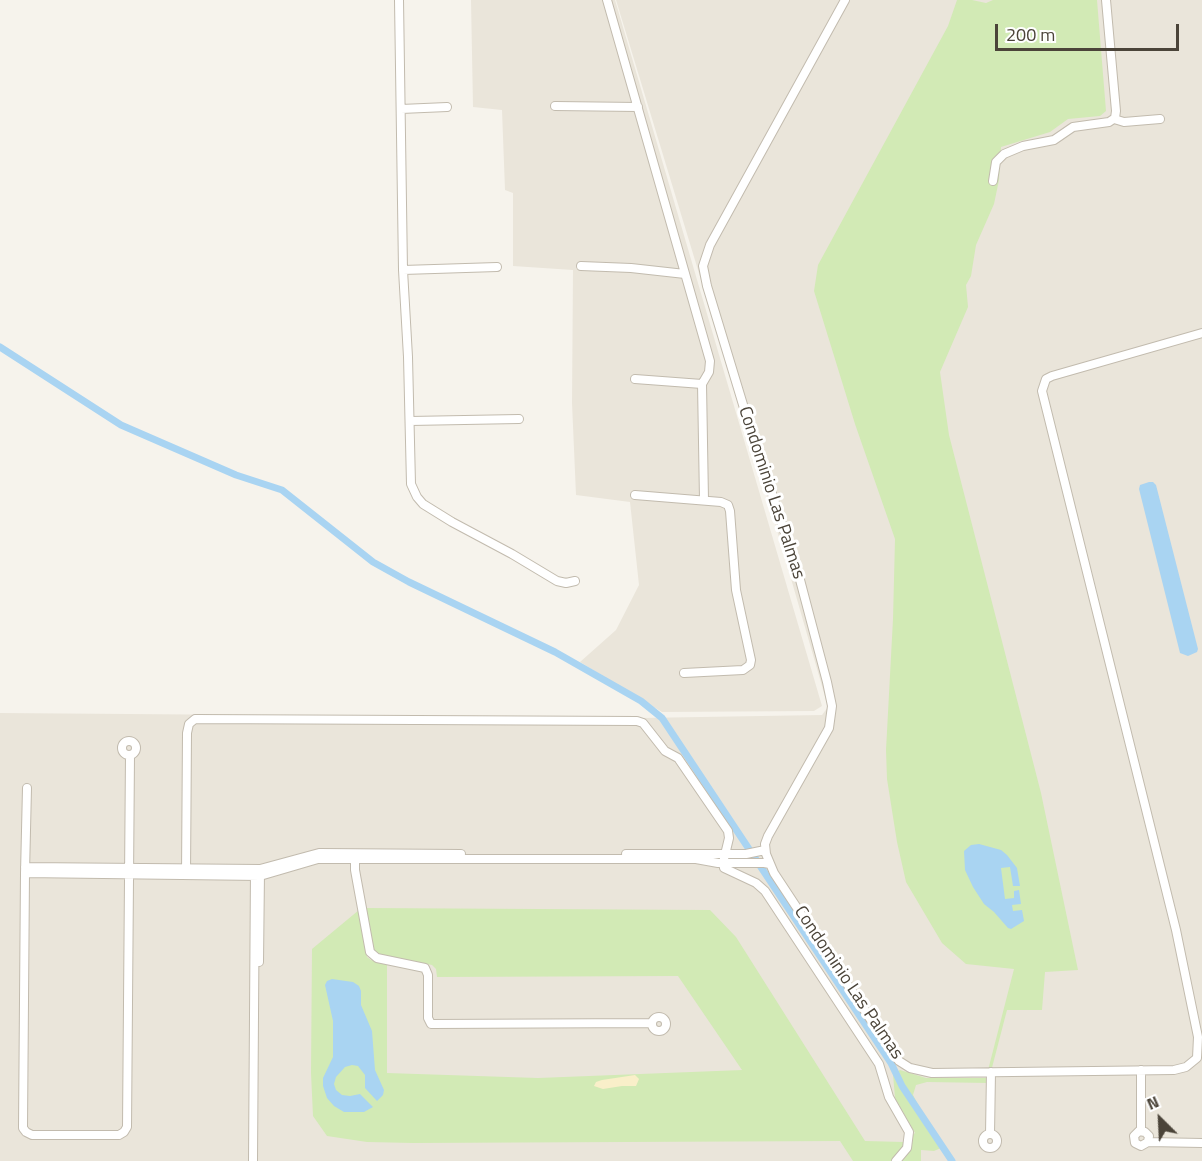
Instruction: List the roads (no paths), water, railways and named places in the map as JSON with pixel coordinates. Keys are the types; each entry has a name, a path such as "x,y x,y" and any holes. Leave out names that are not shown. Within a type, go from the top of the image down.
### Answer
{"street":[{"path":"399,0 403,270 410,421 410,479 414,493 423,504 557,581 566,583 575,581"},
{"path":"607,0 710,361 710,372 702,384 704,500"},
{"name":"Condominio Las Palmas","path":"845,0 710,245 704,262 707,286 798,576 832,706 828,728 773,826 766,840 765,850 770,864 899,1061 910,1068 923,1072 1178,1069 1190,1065 1198,1055 1197,1037 1176,930 1042,391 1046,379 1052,376 1202,333"},
{"path":"993,181 998,159 1008,152 1028,144 1054,140 1073,127 1109,122 1114,119 1116,111 1107,0"},
{"path":"555,106 638,107"},
{"path":"401,109 447,107"},
{"path":"1114,119 1124,122 1160,119"},
{"path":"581,266 631,268 685,274"},
{"path":"403,270 497,267"},
{"path":"635,379 702,384"},
{"path":"410,421 519,419"},
{"path":"635,495 724,502 730,511 736,590 751,662 749,667 743,670 684,673"},
{"path":"186,872 187,733 189,724 195,719 637,721 643,723 665,751 678,758 728,831 729,838 723,867 765,891 879,1064 889,1097 909,1132 907,1148 896,1161"},
{"path":"27,788 23,1126 26,1132 32,1135 117,1135 123,1133 126,1128 130,755"},
{"path":"25,870 257,872 315,860 355,857 750,854 765,850"},
{"path":"355,857 696,859 723,863 770,864"},
{"path":"355,857 370,951 377,958 425,968 428,975 428,1018 432,1024 652,1023"},
{"path":"253,1161 257,872"},
{"path":"257,872 258,1161"},
{"path":"1141,1070 1141,1131"},
{"path":"990,1134 991,1072"},
{"path":"1148,1142 1148,1134 1141,1131 1135,1134 1135,1142 1142,1146 1148,1142 1202,1143"}],"water":[{"path":"1149,482 1156,485 1198,649 1197,652 1188,656 1180,653 1139,489 1140,485"},
{"path":"979,844 1001,850 1017,868 1020,886 1013,886 1010,867 1001,868 1005,899 1014,898 1014,891 1019,890 1021,904 1012,905 1013,911 1022,910 1024,921 1011,929 984,904 965,870 964,851 971,845"},
{"path":"332,979 353,982 359,986 361,1005 372,1031 375,1070 384,1090 383,1095 377,1101 365,1088 365,1075 358,1066 345,1067 336,1077 334,1084 336,1090 342,1095 360,1094 373,1107 364,1112 344,1112 334,1106 327,1098 323,1086 323,1078 333,1057 333,1021 325,985"}],"waterway":[{"path":"0,347 121,425 236,475 282,490 373,562 409,582 555,652 641,701 662,718 891,1063 902,1086 952,1161"}]}
